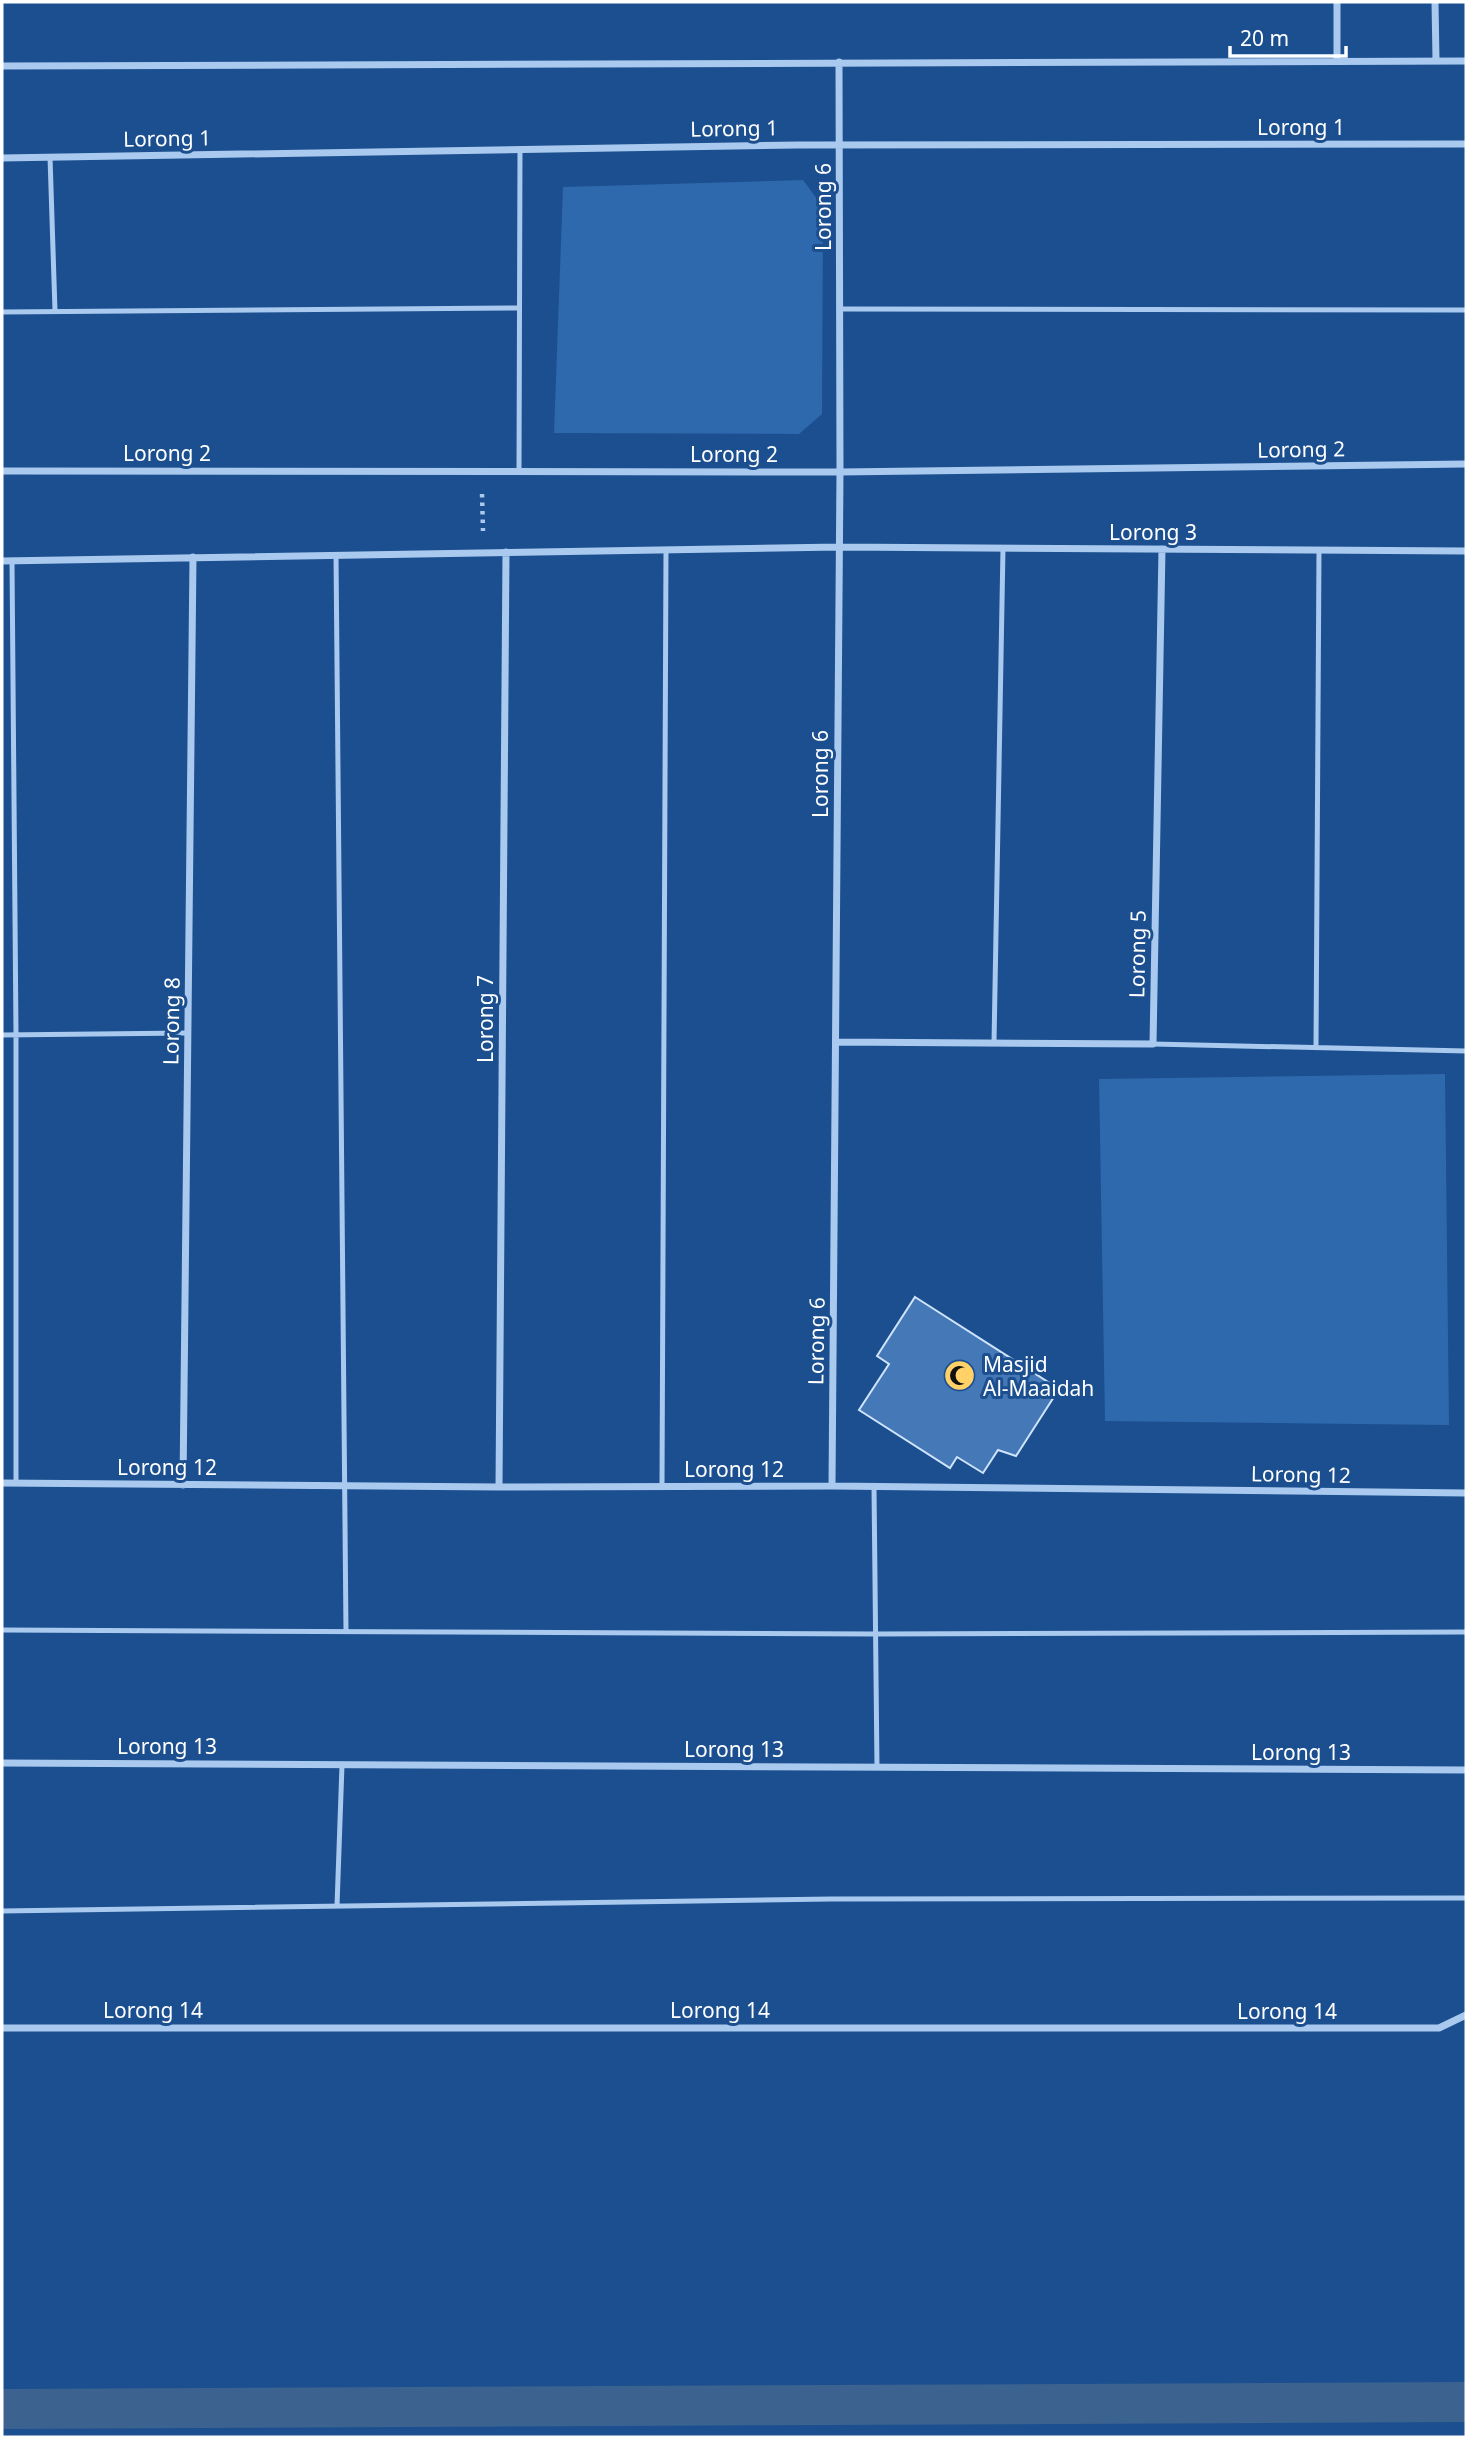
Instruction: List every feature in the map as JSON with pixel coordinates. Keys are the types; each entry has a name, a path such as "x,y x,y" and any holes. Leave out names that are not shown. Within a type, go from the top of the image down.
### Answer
{"street":[{"path":"1337,2 1337,61"},
{"path":"1435,2 1436,60"},
{"path":"2,66 1466,61"},
{"name":"Lorong 6","path":"832,1486 841,310 839,62"},
{"name":"Lorong 1","path":"2,158 841,144 1466,144"},
{"name":"Lorong 2","path":"2,471 840,472 1466,464"},
{"name":"Lorong 3","path":"2,561 839,547 1466,551"},
{"name":"Lorong 5","path":"1153,1044 1162,550"},
{"name":"Lorong 7","path":"499,1487 506,552"},
{"name":"Lorong 8","path":"183,1485 193,557"},
{"path":"837,1042 1153,1044"},
{"name":"Lorong 12","path":"2,1483 499,1487 832,1486 1466,1493"},
{"name":"Lorong 13","path":"2,1763 1466,1770"},
{"name":"Lorong 14","path":"2,2028 1439,2028 1466,2015"}],"lane":[{"path":"519,471 520,149"},
{"path":"50,157 55,311"},
{"path":"2,312 519,307"},
{"path":"841,310 1466,310"},
{"path":"994,1043 1003,548"},
{"path":"662,1487 666,550"},
{"path":"1316,1048 1319,550"},
{"path":"336,555 346,1632"},
{"path":"12,561 16,1483"},
{"path":"2,1035 188,1033"},
{"path":"1153,1044 1466,1051"},
{"path":"874,1487 877,1767"},
{"path":"2,1630 876,1634 1466,1632"},
{"path":"337,1906 342,1765"},
{"path":"2,1910 831,1899 1466,1898"}],"path":[{"path":"481,471 484,552"}],"shaded area":[{"path":"803,180 823,207 822,414 799,434 554,433 563,187"},
{"path":"1445,1074 1449,1425 1105,1421 1099,1079"}],"building":[{"name":"Masjid Al-Maaidah","path":"915,1297 1059,1389 1016,1456 998,1450 983,1473 957,1457 950,1468 859,1410 889,1364 877,1356"}],"waterway":[{"path":"2,2409 1466,2402"}],"place":[{"name":"Masjid Al-Maaidah","path":"960,1376"}]}
